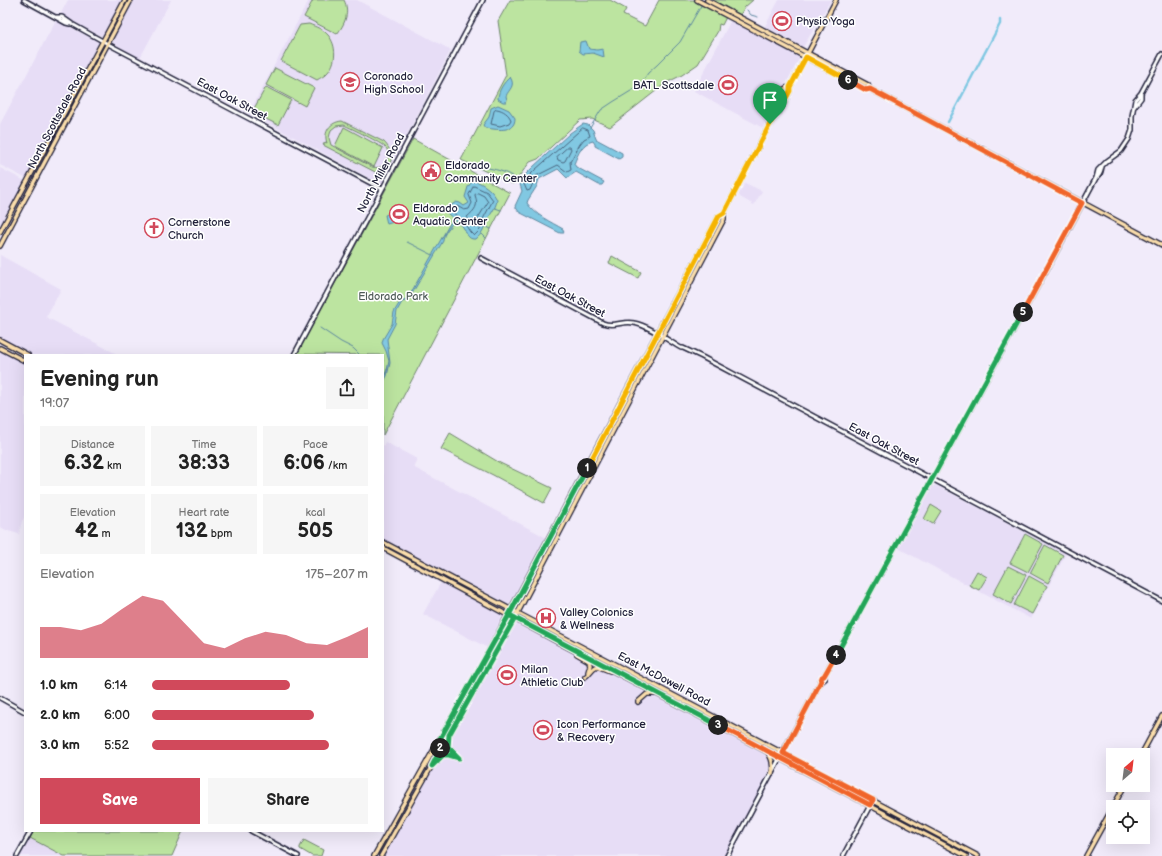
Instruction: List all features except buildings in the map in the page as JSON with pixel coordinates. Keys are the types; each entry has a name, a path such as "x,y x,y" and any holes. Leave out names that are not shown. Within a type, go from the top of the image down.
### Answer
{"main road":[{"name":"North Scottsdale Road","path":"0,232 125,0"},
{"name":"North Scottsdale Road","path":"0,246 131,0"},
{"path":"707,0 741,23 765,34 775,36 807,55"},
{"path":"380,856 515,618 724,219 724,213 775,114 790,91 790,87 836,0"},
{"path":"699,1 728,14 868,85 870,89 1162,245"},
{"path":"775,114 775,110 786,88 790,87"},
{"path":"779,110 782,101 781,98"},
{"path":"374,856 509,615 719,216 724,213"},
{"path":"688,277 692,279"},
{"path":"0,340 26,354"},
{"path":"0,348 24,360"},
{"name":"East McDowell Road","path":"384,543 978,856"},
{"name":"East McDowell Road","path":"384,549 966,856"},
{"path":"574,650 577,654 589,661 590,665 588,672"},
{"path":"585,677 597,666 626,677"},
{"path":"638,702 647,694 659,694"},
{"path":"1145,748 1162,716"},
{"path":"716,724 719,719"},
{"path":"432,766 443,755 459,758 448,747 449,735"},
{"path":"436,746 441,748"},
{"path":"766,750 772,759 774,768 772,773"},
{"path":"839,788 841,784"},
{"path":"1086,856 1121,792"},
{"path":"949,847 951,842"}],"street":[{"name":"East Oak Street","path":"24,0 56,17 62,17 108,44 382,189"},
{"name":"North Miller Road","path":"295,354 483,0"},
{"path":"727,856 1096,178 1098,170 1111,157 1122,151 1129,139 1132,130 1132,116 1135,100 1141,93 1162,54"},
{"name":"East Oak Street","path":"481,258 603,324 614,325 632,322 641,325 1162,601"},
{"path":"0,698 24,711"},
{"path":"843,856 873,800"},
{"path":"17,856 30,832"},
{"path":"253,832 298,856"}],"shaded area":[{"path":"68,0 122,0 104,35 101,36 60,15"},
{"path":"134,0 171,0 140,58 111,42"},
{"name":"Coronado High School","path":"309,0 357,0 451,50 381,184 249,113"},
{"path":"779,0 831,0 803,47 771,30 764,28"},
{"path":"56,20 95,40 98,44 27,179 0,165 0,124"},
{"path":"731,20 800,57 763,128 694,91"},
{"path":"0,168 25,181 0,227"},
{"path":"745,183 762,191 754,205 740,197 739,194"},
{"path":"0,255 61,289 46,317 115,353 30,354 0,338"},
{"path":"0,350 24,362 24,518 19,534 0,527"},
{"path":"385,442 417,459 413,467 547,538 512,604 507,604 384,540"},
{"path":"935,485 1066,554 1031,619 898,548 932,487"},
{"path":"442,583 504,616 504,620 488,648 423,614"},
{"path":"518,623 546,639 763,751 768,755 771,763 767,776 724,856 383,856 445,748 449,748 453,731 477,692 486,673 492,666 515,625"},
{"path":"30,838 64,856 20,856"}],"green space":[{"path":"313,0 344,0 347,9 346,18 337,34 304,17"},
{"path":"510,0 610,0 626,9 623,15 645,26 659,0 694,0 726,17 722,25 719,24 718,31 698,64 682,75 666,83 610,127 592,119 580,120 538,159 530,162 513,184 461,160 506,75 498,21"},
{"path":"713,0 753,0 745,7 740,15"},
{"path":"309,24 326,33 331,39 335,54 333,64 330,69 325,75 317,80 281,61 300,25"},
{"path":"275,68 314,88 305,106 266,85"},
{"path":"266,87 291,100 278,125 252,112"},
{"path":"342,121 384,142 390,150 391,159 388,166 379,171 382,173 381,175 323,145 325,142 327,143 326,135 328,128 334,123","holes":["344,125 373,139 386,148 388,151 386,163 383,166 376,168 372,167 331,145 329,138 331,130 336,126"]},
{"path":"344,127 383,148 374,167 335,146"},
{"name":"Eldorado Park","path":"413,139 510,193 384,433 384,354 297,354"},
{"path":"612,256 641,272 638,278 609,263"},
{"path":"450,433 500,463 552,488 544,503 441,449"},
{"path":"931,505 941,511 933,524 924,519"},
{"path":"1025,534 1043,544 1028,572 1010,563"},
{"path":"1045,545 1063,555 1048,583 1030,573"},
{"path":"1008,566 1026,575 1011,604 993,594"},
{"path":"977,571 987,577 979,590 969,585"},
{"path":"1029,576 1047,586 1032,614 1014,605"},
{"path":"33,832 183,832 172,856 64,856 30,838"},
{"path":"304,840 323,850 321,856 312,856 300,849"}],"water":[{"path":"586,41 589,49 603,49 604,57 593,53 583,54 579,51 580,42"},
{"path":"510,77 512,80 512,85 506,96 506,102 503,102 498,99 499,93"},
{"path":"498,105 509,110 515,118 514,123 512,126 504,129 485,128 483,125 489,117 491,108"},
{"path":"583,124 588,125 593,130 596,139 622,153 622,157 619,159 595,146 593,141 589,142 583,147 574,164 576,167 604,182 602,185 599,185 576,172 567,178 558,169 539,179 537,186 527,203 539,215 563,229 564,233 560,233 519,212 515,206 522,191 519,181 522,180 533,167 570,133"},
{"path":"473,180 483,185 495,196 497,200 495,206 482,232 476,239 469,237 462,226 455,220 446,232 443,241 410,297 408,300 402,302 397,311 395,324 387,339 390,363 387,376 384,381 389,361 382,343 392,324 394,312 400,302 408,298 453,218 448,214 447,208 456,202 464,206 469,203 465,197 468,187"},
{"path":"403,210 408,218 402,220 398,213 400,220 387,224 385,215"}],"waterway":[{"path":"590,128 601,110 639,86 648,73 680,42 702,4"},
{"path":"747,10 751,15 758,17"},
{"path":"948,122 1000,24 1000,20"},
{"path":"481,169 482,167 500,171 516,179"},
{"path":"475,182 478,175"},
{"path":"495,208 501,210"},
{"path":"485,226 491,229"},
{"path":"482,234 486,238"},
{"path":"407,242 433,255"},
{"path":"320,328 353,348 359,354"},
{"path":"384,377 387,369"}],"place":[{"name":"Physio Yoga","path":"782,21"},
{"name":"Coronado High School","path":"350,82"},
{"name":"BATL Scottsdale","path":"728,85"},
{"name":"Eldorado Community Center","path":"431,171"},
{"name":"Eldorado Aquatic Center","path":"399,214"},
{"name":"Cornerstone Church","path":"154,228"},
{"name":"Valley Colonics & Wellness","path":"546,618"},
{"name":"Milan Athletic Club","path":"507,675"},
{"name":"Icon Performance & Recovery","path":"543,730"}],"route":[{"path":"770,124 724,213 719,216 509,615 515,618 449,735 448,747 459,758 445,754 441,756 432,766 441,748 436,746 509,615 554,640 870,805 873,800 783,753 822,677 826,674 1082,203 870,89 866,90 806,57 790,87 790,91 770,124"}]}
